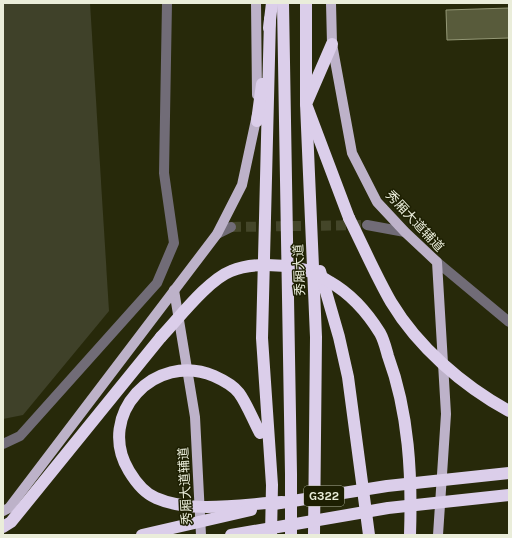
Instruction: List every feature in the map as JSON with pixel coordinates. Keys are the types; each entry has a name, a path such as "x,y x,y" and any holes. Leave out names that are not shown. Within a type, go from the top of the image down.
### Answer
{"highway":[{"path":"257,121 272,3"},
{"name":"秀厢大道","path":"283,3 291,535"},
{"name":"秀厢大道","path":"306,3 306,104 316,337 314,535"},
{"path":"270,20 262,338 272,485 271,535"},
{"path":"332,44 306,104 349,218 392,303 408,326 425,346 450,370 472,387 509,411"},
{"path":"312,242 339,337 348,377 369,535"},
{"path":"3,527 11,522 161,337 210,284 231,271 255,266 285,266 310,270 343,290 364,311 380,334 396,377 404,421 411,492 410,535"},
{"path":"272,485 260,433 238,392 224,380 204,372 183,370 164,374 145,384 130,400 122,419 119,439 124,463 136,482 155,498 178,505 206,506 282,502"},
{"name":"G322","path":"142,535 282,502 388,486 509,473"},
{"name":"G322","path":"231,535 388,508 509,495"}],"main road":[{"path":"3,511 9,508 217,234 242,185 257,121 256,3"},
{"name":"秀厢大道辅道","path":"331,3 332,44 352,153 378,202 437,262 446,414 438,535"},
{"name":"秀厢大道辅道","path":"174,290 195,417 201,535"}],"street":[{"path":"3,444 20,436 157,283 174,243 164,173 167,3"},
{"path":"367,225 406,232"},
{"path":"217,234 231,227"},
{"path":"437,262 509,322"}],"green space":[{"path":"3,3 90,3 109,311 23,415 3,419"}],"building":[{"path":"509,8 509,38 447,40 446,10"}],"tunnel":[{"path":"231,227 367,225"}]}
